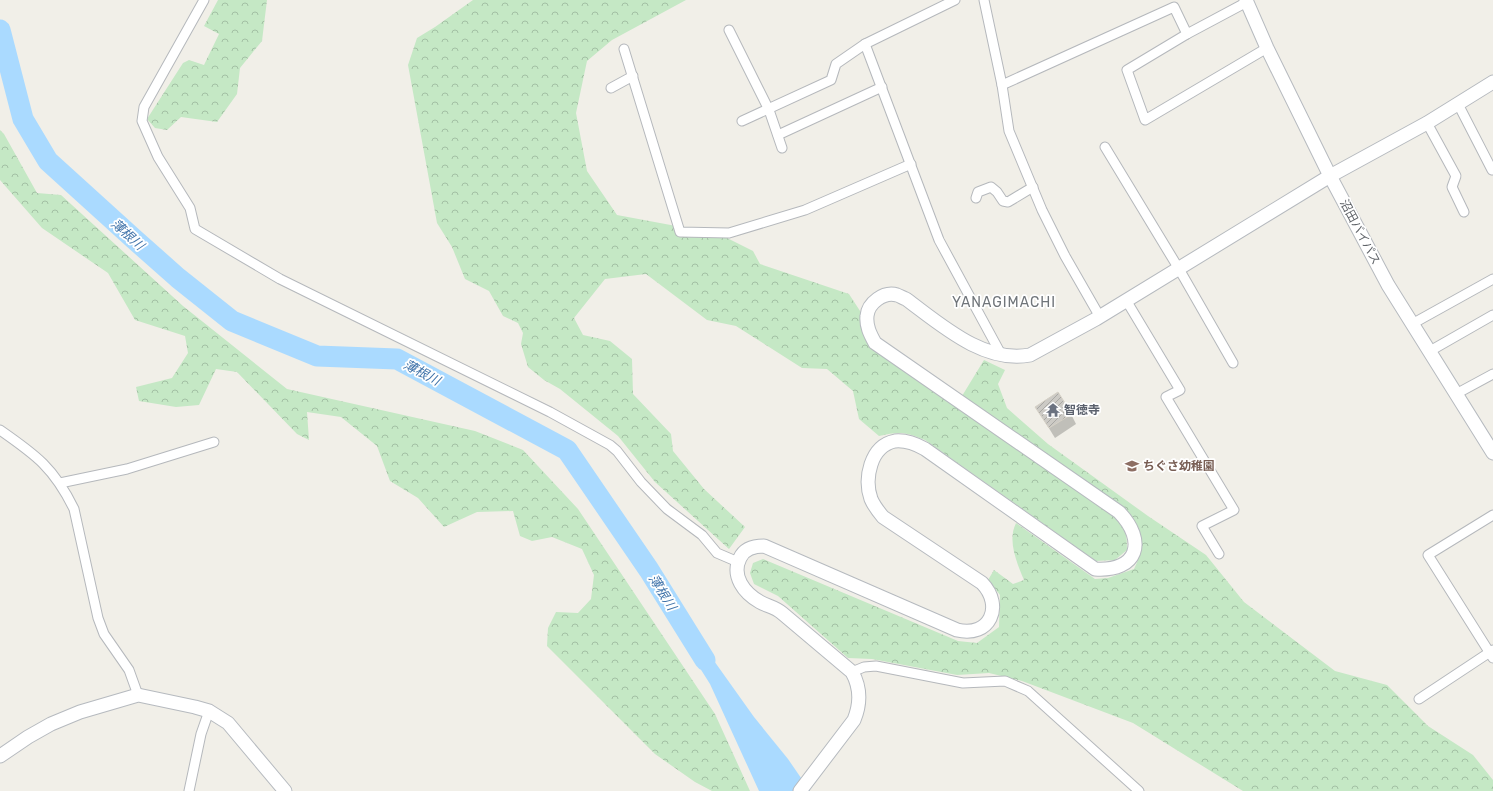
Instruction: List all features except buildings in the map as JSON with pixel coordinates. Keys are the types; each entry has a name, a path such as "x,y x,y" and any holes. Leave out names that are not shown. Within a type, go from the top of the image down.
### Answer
{"street":[{"path":"204,0 144,107 142,121 158,157 190,208 195,229 280,279 550,412 610,445 641,482 667,509 702,535 717,553 738,562"},
{"path":"742,122 831,80 836,64 865,44 955,0"},
{"path":"984,0 1002,85 1009,131 1042,210 1065,256 1100,317"},
{"path":"1247,1 1128,70 1145,120 1267,48"},
{"name":"沼田バイパス","path":"1247,1 1267,48 1330,176 1388,285 1456,394 1491,445"},
{"path":"1002,85 1174,7 1188,34"},
{"path":"729,30 769,110 782,148"},
{"path":"865,44 939,240 1002,356"},
{"path":"624,49 680,232 729,233 798,212 911,164"},
{"path":"611,88 633,76"},
{"path":"800,791 848,729 857,712 860,692 852,672 779,610 758,601 742,587 738,579 737,572 738,562 745,551 764,546 957,630 966,632 976,630 985,625 990,619 993,609 992,599 988,589 982,583 884,517 876,508 871,499 869,487 871,463 877,453 885,445 895,441 915,444 925,449 1095,569 1107,570 1128,562 1136,543 1134,533 1127,521 1118,512 875,343 867,325 867,315 870,306 878,299 887,295 897,295 906,299 956,336 979,348 1002,356 1020,357 1030,355 1100,317 1330,176 1427,122 1493,82"},
{"path":"778,135 882,87"},
{"path":"1458,104 1492,170"},
{"path":"1427,122 1456,176 1452,187 1464,212"},
{"path":"1105,147 1179,269 1233,363"},
{"path":"976,198 978,192 991,187 997,192 1003,201 1008,202 1033,187"},
{"path":"1412,324 1493,279"},
{"path":"1126,300 1180,390 1166,397 1234,510 1202,526 1218,554"},
{"path":"1430,351 1493,315"},
{"path":"1456,394 1493,374"},
{"path":"0,430 33,452 47,466 60,483 74,509 98,618 104,634 129,670 138,695"},
{"path":"60,483 127,469 214,442"},
{"path":"1419,699 1492,653 1428,555 1493,515"},
{"path":"852,672 864,667 876,666 963,683 1005,681 1028,691 1139,791"},
{"path":"0,756 28,737 51,724 80,712 138,695 195,707 209,712 228,723 285,791"},
{"path":"189,791 201,734 209,712"}],"green space":[{"path":"218,0 267,0 262,41 240,68 237,94 217,122 181,117 167,130 155,128 147,119 183,63 189,60 204,65 219,34 204,26"},
{"path":"473,0 686,0 612,40 587,61 576,113 587,171 617,215 719,234 753,251 760,264 849,294 862,314 865,335 1115,516 1122,524 1125,531 1127,550 1115,560 1096,561 925,440 903,433 892,433 879,436 859,419 853,391 827,369 802,368 736,326 707,320 646,274 605,279 574,318 583,335 610,341 632,359 633,394 671,434 673,451 704,489 745,527 729,549 655,482 618,436 560,389 544,380 528,367 521,344 523,333 518,323 503,316 489,291 465,279 452,247 437,223 408,65 417,38"},
{"path":"0,130 4,134 37,193 61,195 183,306 287,389 475,431 523,450 578,509 715,714 750,791 712,791 695,782 655,754 547,646 548,628 556,612 578,613 591,599 594,575 582,549 552,537 532,541 520,536 513,511 477,512 444,527 418,498 390,481 377,446 341,417 307,412 309,440 297,434 237,372 216,369 199,405 176,407 139,401 136,387 172,378 188,353 185,336 135,320 108,273 42,228 0,180"},
{"path":"984,360 1005,370 998,384 1007,408 1048,444 1148,516 1206,555 1244,602 1335,671 1387,685 1428,726 1473,755 1493,780 1493,791 1243,791 1133,723 1022,681 989,673 957,675 872,659 848,658 778,596 754,584 750,573 753,563 763,559 958,641 977,643 999,627 1000,595 988,580 994,570 1013,584 1024,580 1014,552 1012,537 1016,523 1095,579 1108,578 1134,569 1140,554 1141,542 1134,522 1129,515 962,396"}],"water":[{"path":"679,635 697,637 754,717 788,759 810,791 759,791 710,684"}],"waterway":[{"name":"薄根川","path":"0,30 23,119 48,161 134,239 178,278 232,321 317,356 397,359 567,450 649,570 705,660"}],"place":[{"name":"智徳寺","path":"1053,410"},
{"name":"ちぐさ幼稚園","path":"1132,466"}],"district":[{"name":"YANAGIMACHI","path":"1004,302"}]}
